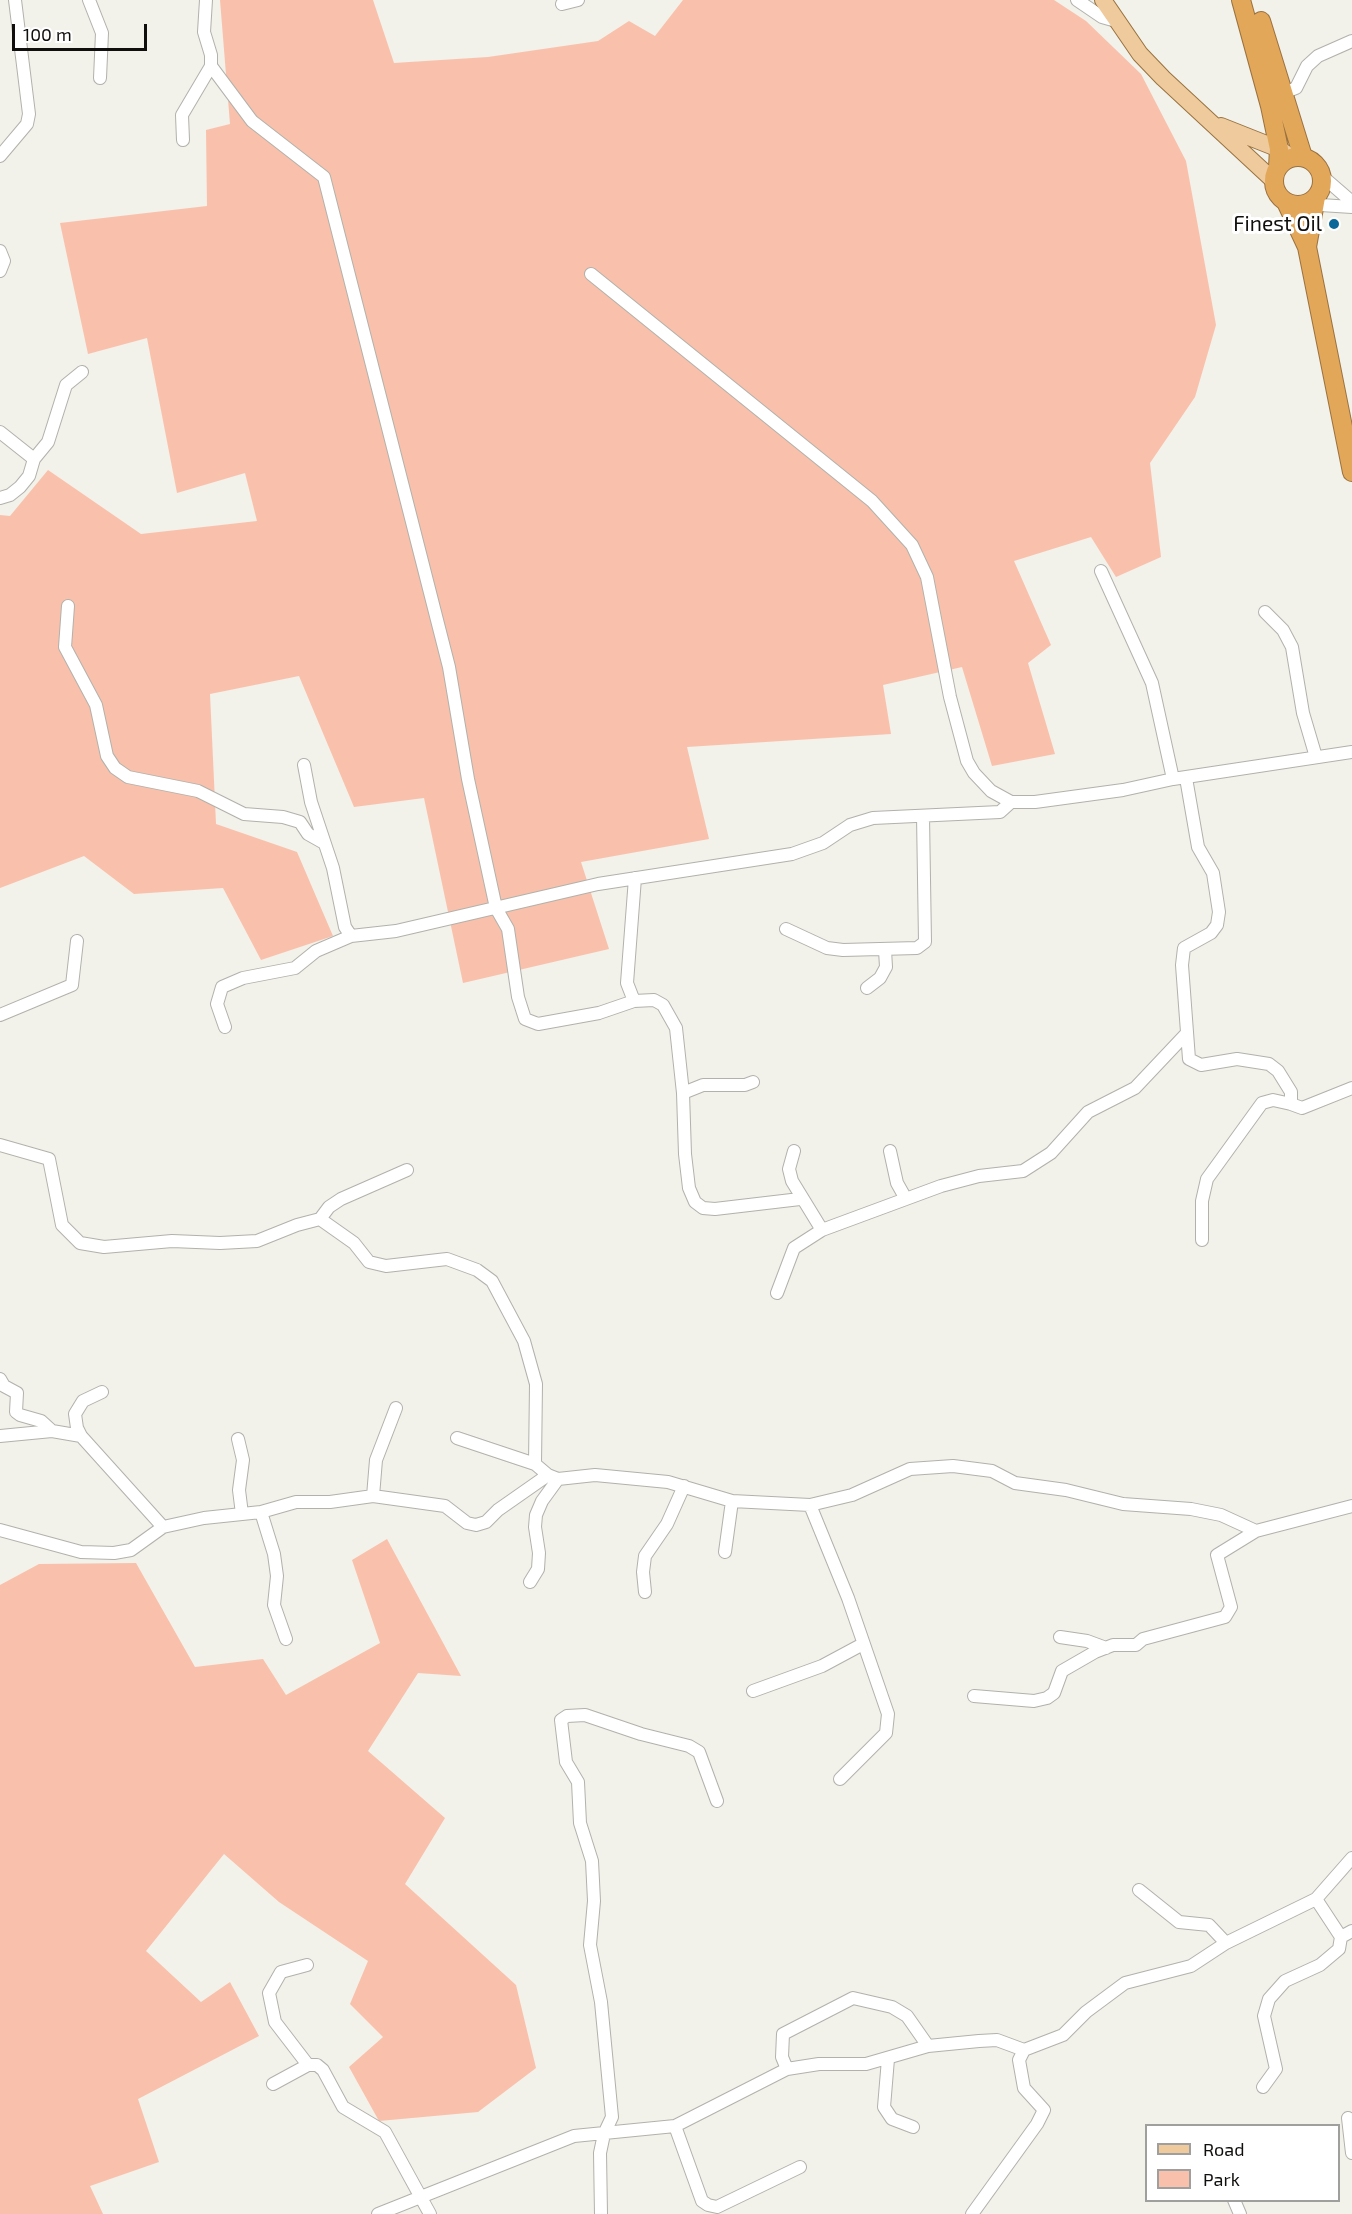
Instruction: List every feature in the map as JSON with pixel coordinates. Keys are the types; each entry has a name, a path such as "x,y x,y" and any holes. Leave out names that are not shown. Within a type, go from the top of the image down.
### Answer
{"highway":[{"path":"1241,0 1285,162"},
{"path":"1254,0 1283,93 1285,162 1277,193 1286,202 1307,247 1352,472"},
{"path":"1285,162 1318,166 1322,176 1322,188 1312,202 1307,247"},
{"path":"1286,202 1312,202"}],"main road":[{"path":"1103,0 1140,54 1163,78 1217,125 1285,162"},
{"path":"1217,125 1230,128 1285,162"}],"street":[{"path":"0,156 27,124 29,114 15,0"},
{"path":"89,0 102,33 100,78"},
{"path":"183,141 182,115 211,66 211,55 204,32 206,0"},
{"path":"562,4 578,0"},
{"path":"1077,0 1102,16 1116,21"},
{"path":"1283,93 1296,88 1307,66 1318,56 1352,41"},
{"path":"211,66 252,121 324,177 449,667 468,779 496,908 508,929 518,998 525,1019 538,1024 599,1013 634,1001 654,1000 663,1005 676,1028 683,1093 685,1154 689,1188 695,1202 703,1208 715,1209 800,1199"},
{"path":"1322,176 1352,202"},
{"path":"1312,202 1352,207"},
{"path":"0,251 4,261 0,271"},
{"path":"591,274 872,501 912,545 927,577 952,707 967,761 974,773 986,785 1011,802 1035,802 1123,790 1173,779 1352,752"},
{"path":"0,498 10,495 29,476 34,459 48,442 66,385 82,372"},
{"path":"0,432 34,459"},
{"path":"1101,571 1152,683 1173,779"},
{"path":"68,606 65,647 96,705 107,756 115,768 128,777 198,791 244,814 283,816 300,822 308,834 324,843"},
{"path":"1265,612 1283,630 1292,647 1303,712 1316,757"},
{"path":"304,765 311,802 333,868 345,927 351,936"},
{"path":"1186,778 1198,847 1213,873 1219,912 1217,925 1211,933 1184,948 1182,965 1188,1024 1187,1053 1195,1064 1209,1065 1237,1059 1269,1064 1278,1071 1291,1092 1292,1104"},
{"path":"225,1027 217,1004 222,987 243,978 295,968 316,951 351,936 396,931 635,878 792,854 823,843 850,825 873,818 1000,812 1011,802"},
{"path":"786,929 827,948 885,950 917,948 926,942 923,816"},
{"path":"634,1001 627,983 635,878"},
{"path":"0,1015 72,985 77,941"},
{"path":"867,988 880,978 886,968 885,950"},
{"path":"777,1293 794,1248 822,1230 906,1198 979,1176 1023,1171 1051,1153 1088,1112 1135,1088 1186,1034"},
{"path":"683,1093 703,1085 745,1085 753,1082"},
{"path":"1202,1240 1202,1201 1207,1179 1262,1103 1273,1100 1302,1108 1352,1088"},
{"path":"0,1145 49,1158 62,1225 80,1243 104,1247 172,1241 220,1243 257,1241 297,1225 320,1219 329,1207 341,1199 407,1170"},
{"path":"794,1151 789,1169 800,1199 822,1230"},
{"path":"890,1151 897,1183 906,1198"},
{"path":"320,1219 354,1243 369,1262 386,1266 447,1259 477,1270 492,1281 524,1341 536,1384 535,1464"},
{"path":"0,1379 4,1386 17,1393 16,1412 41,1421 52,1431"},
{"path":"102,1392 82,1401 75,1414 81,1436 99,1454 113,1473 146,1505 163,1527"},
{"path":"373,1496 376,1460 396,1408"},
{"path":"0,1436 52,1431 81,1436"},
{"path":"457,1438 535,1464 553,1477"},
{"path":"238,1439 243,1460 239,1490 242,1514"},
{"path":"0,1530 81,1552 114,1553 131,1550 163,1527 261,1512 296,1502 330,1502 373,1496 445,1506 467,1523 476,1525 486,1522 498,1510 553,1477 595,1475 668,1482 732,1501 810,1505 852,1495 910,1470 953,1466 992,1471 1015,1483 1066,1490 1123,1504 1191,1509 1221,1515 1256,1531"},
{"path":"530,1582 538,1569 536,1515 553,1477"},
{"path":"645,1592 643,1572 645,1556 667,1524 684,1486"},
{"path":"725,1552 732,1501"},
{"path":"810,1505 888,1714 886,1733 840,1779"},
{"path":"974,1696 1034,1701 1047,1698 1054,1694 1062,1671 1106,1648 1136,1645 1143,1639 1225,1617 1231,1607 1217,1555 1256,1531 1352,1506"},
{"path":"261,1512 278,1576 274,1605 286,1639"},
{"path":"1060,1637 1087,1641 1106,1648"},
{"path":"753,1691 822,1666 863,1644"},
{"path":"601,2214 600,2153 604,2133 612,2117 602,2002 590,1945 594,1901 592,1861 580,1823 578,1782 566,1762 561,1720 567,1716 585,1715 641,1734 689,1746 699,1752 717,1801"},
{"path":"378,2214 574,2136 675,2126 750,2085 787,2069 819,2064 866,2064 928,2046 997,2040 1024,2050 1063,2035 1086,2012 1125,1983 1191,1966 1226,1943 1316,1899 1352,1858"},
{"path":"1139,1890 1179,1922 1209,1925 1226,1943"},
{"path":"1263,2087 1276,2068 1264,2016 1269,1999 1285,1981 1320,1965 1339,1949 1346,1934 1316,1899"},
{"path":"306,1965 280,1972 269,1993 275,2022 308,2065"},
{"path":"787,2069 782,2057 783,2034 853,1998 892,2007 907,2016 928,2046"},
{"path":"972,2214 1037,2124 1044,2110 1024,2088 1019,2060 1024,2050"},
{"path":"888,2059 884,2107 892,2119 913,2127"},
{"path":"273,2084 308,2065 317,2065 328,2075 343,2107 385,2132 422,2195 430,2214"},
{"path":"1348,2118 1352,2153"},
{"path":"675,2126 702,2201 717,2206 728,2208 800,2167"}],"green space":[{"path":"220,0 373,0 394,63 488,57 598,41 629,21 655,36 683,0 1054,0 1086,21 1141,74 1186,161 1216,325 1195,397 1150,463 1161,557 1116,577 1091,537 1014,561 1051,645 1028,663 1055,754 992,766 962,667 883,685 891,734 687,747 709,839 581,862 609,949 463,983 424,798 354,807 299,676 210,694 216,824 297,852 333,936 261,960 223,888 134,894 84,856 0,888 0,515 10,516 48,470 141,534 257,521 245,473 177,493 147,338 88,354 60,223 207,206 206,130 230,124"},
{"path":"387,1539 461,1676 418,1673 368,1751 445,1818 405,1884 516,1985 536,2068 478,2112 379,2121 349,2067 383,2037 350,2004 368,1961 279,1902 224,1854 146,1951 201,2002 230,1982 259,2036 138,2099 159,2162 90,2186 103,2214 0,2214 0,1585 39,1564 136,1563 195,1667 263,1659 286,1695 380,1643 352,1560"}],"place":[{"name":"Finest Oil","path":"1334,224"}]}
